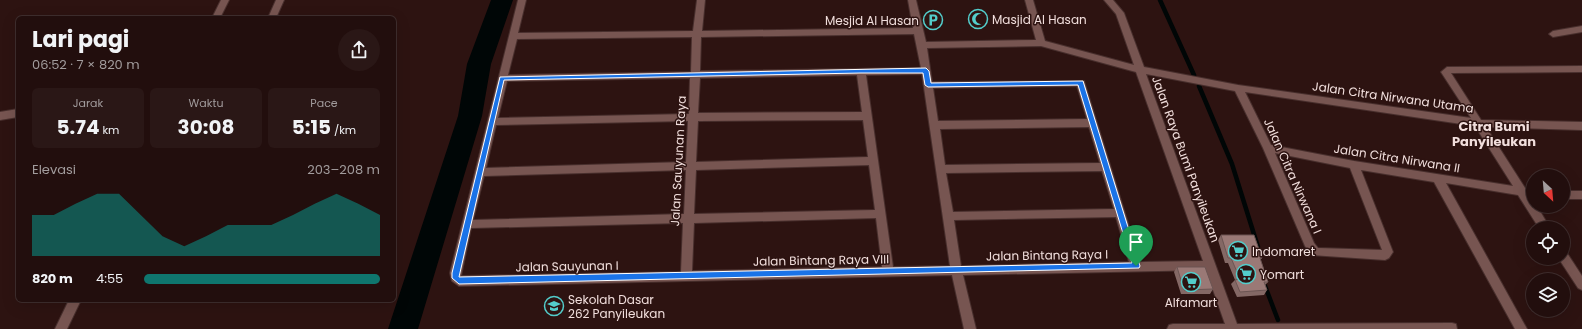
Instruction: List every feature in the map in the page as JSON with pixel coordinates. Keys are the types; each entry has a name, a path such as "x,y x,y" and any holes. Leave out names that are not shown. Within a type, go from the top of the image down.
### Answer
{"street":[{"path":"217,16 225,0 230,0"},
{"path":"273,16 280,0"},
{"path":"522,0 466,224 879,214"},
{"name":"Jalan Sauyunan Raya","path":"686,276 697,32 701,0"},
{"path":"912,0 922,45 956,270 970,329"},
{"path":"1029,0 1041,43"},
{"path":"1108,0 1120,13 1140,70"},
{"path":"1553,34 1582,30"},
{"path":"513,36 697,32 918,31"},
{"name":"Jalan Raya Bumi Panyileukan","path":"922,45 1041,43 1140,70 1233,328"},
{"path":"1541,221 1446,72 1450,68 1582,69"},
{"name":"Jalan Citra Nirwana Utama","path":"1140,70 1238,88 1477,123 1582,126"},
{"path":"861,71 868,116 879,214 888,271"},
{"path":"502,78 926,71"},
{"path":"928,85 1081,83 1136,266"},
{"name":"Jalan Citra Nirwana I","path":"1238,88 1268,148 1310,246 1315,252 1385,255 1388,252 1354,165"},
{"path":"0,116 16,113"},
{"path":"492,122 694,117 868,116"},
{"path":"934,125 1093,123"},
{"name":"Jalan Citra Nirwana II","path":"1268,148 1354,165 1526,192"},
{"path":"480,172 873,161"},
{"path":"941,169 1106,167"},
{"path":"1437,177 1521,329"},
{"path":"1570,195 1582,195"},
{"path":"948,216 1120,213"},
{"name":"Jalan Sauyunan I","path":"466,224 455,273 456,278 459,281 686,276"},
{"path":"1569,265 1582,285"},
{"name":"Jalan Bintang Raya I","path":"956,270 1211,266"},
{"name":"Jalan Bintang Raya VIII","path":"686,276 956,270"},
{"path":"61,329 74,302"},
{"path":"1173,329 1452,328"}],"building":[{"path":"1221,235 1254,235 1268,282 1264,282 1267,290 1240,292 1235,280 1240,279 1231,258 1228,258"},
{"name":"Alfamart","path":"1177,267 1205,267 1213,289 1184,290"}],"waterway":[{"path":"403,329 470,116 479,64 502,0"},
{"path":"1160,0 1194,75"},
{"path":"1199,86 1232,164 1258,247"},
{"path":"1265,286 1278,320"}],"place":[{"name":"Masjid Al Hasan","path":"978,19"},
{"name":"Mesjid Al Hasan","path":"933,20"},
{"name":"Indomaret","path":"1238,251"},
{"name":"Yomart","path":"1246,274"},
{"name":"Alfamart","path":"1191,282"},
{"name":"Sekolah Dasar 262 Panyileukan","path":"554,306"}],"district":[{"name":"Citra Bumi Panyileukan","path":"1494,134"}],"route":[{"path":"861,71 926,71 928,85 1081,83 1136,266 459,281 456,278 455,273 502,78 861,71"}]}
